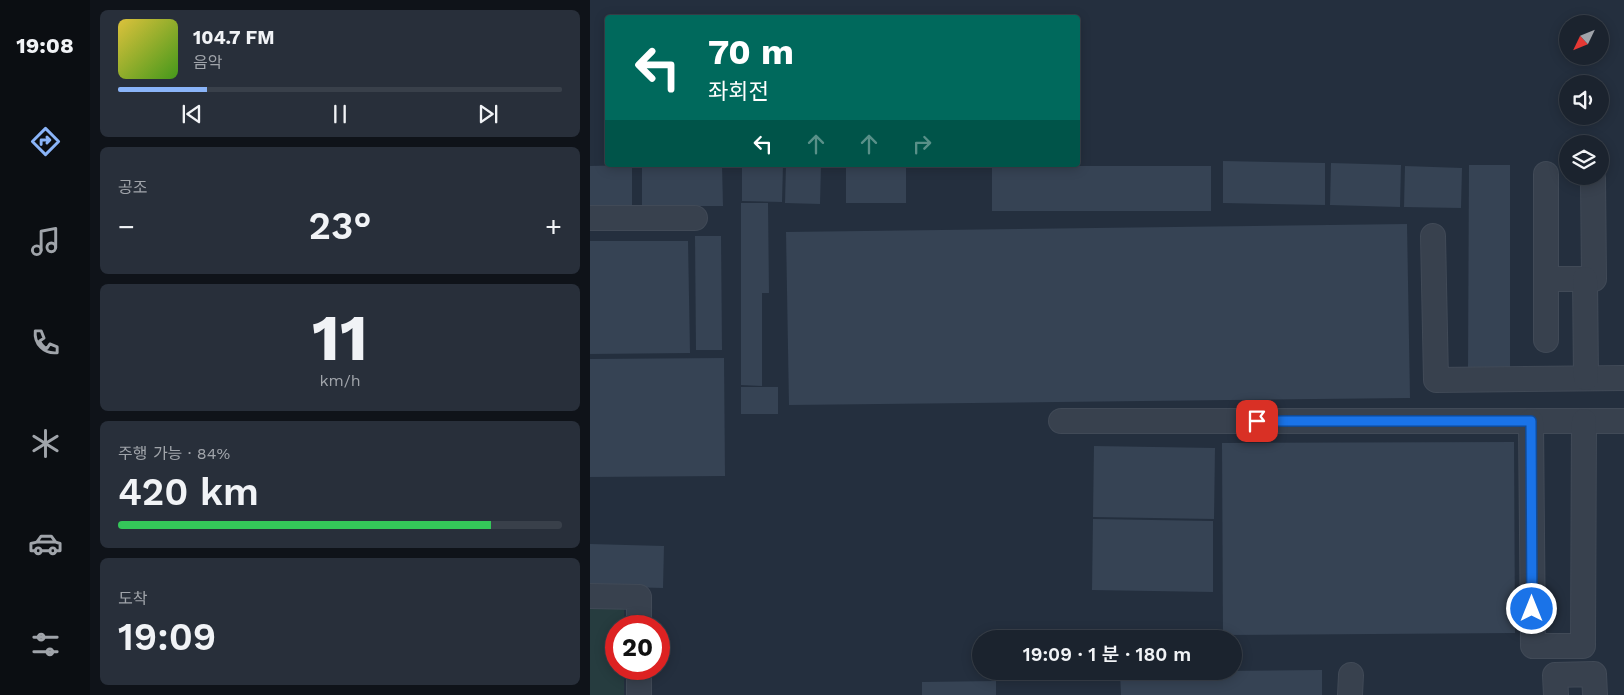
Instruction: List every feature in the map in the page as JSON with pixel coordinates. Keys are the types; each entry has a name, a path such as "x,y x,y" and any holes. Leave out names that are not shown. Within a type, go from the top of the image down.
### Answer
{"lane":[{"path":"1546,174 1546,340"},
{"path":"1546,279 1594,279 1593,185"},
{"path":"590,218 695,218"},
{"path":"1433,236 1436,380 1624,378"},
{"path":"1585,279 1586,378"},
{"path":"1531,421 1533,646 1583,646 1584,422"},
{"path":"1061,422 1624,421"},
{"path":"590,596 639,597 639,615"},
{"path":"1556,695 1555,675 1594,674 1594,695"},
{"path":"639,680 639,695"}],"green space":[{"path":"590,608 624,608 624,615 605,615 605,680 624,680 624,695 590,695"}],"building":[{"path":"1223,161 1325,163 1325,205 1223,203"},
{"path":"1331,163 1401,165 1400,207 1330,205"},
{"path":"1469,165 1510,165 1510,371 1468,370"},
{"path":"590,166 632,167 632,206 590,207"},
{"path":"1211,166 1211,211 992,211 992,167"},
{"path":"1405,166 1462,168 1461,208 1404,207"},
{"path":"642,167 722,167 723,206 642,206"},
{"path":"742,167 783,167 782,202 742,201"},
{"path":"786,167 821,167 820,204 785,203"},
{"path":"846,167 906,167 906,203 846,203"},
{"path":"741,203 768,203 769,293 762,293 762,386 741,385"},
{"path":"1407,224 1410,398 789,405 786,232"},
{"path":"695,236 721,236 722,350 696,350"},
{"path":"590,241 688,241 690,353 590,354"},
{"path":"724,358 725,476 590,477 590,359"},
{"path":"741,387 778,387 778,414 741,414"},
{"path":"1514,442 1515,633 1242,635 1242,630 1223,630 1222,443"},
{"path":"1094,446 1215,448 1214,519 1093,517"},
{"path":"1093,519 1213,521 1213,592 1092,590"},
{"path":"590,544 664,546 663,588 590,586"},
{"path":"1322,670 1322,695 1121,695 1120,680 1242,680 1242,671"},
{"path":"996,681 996,695 922,695 922,682"}],"route":[{"path":"1257,421 1531,421 1532,609"}]}
